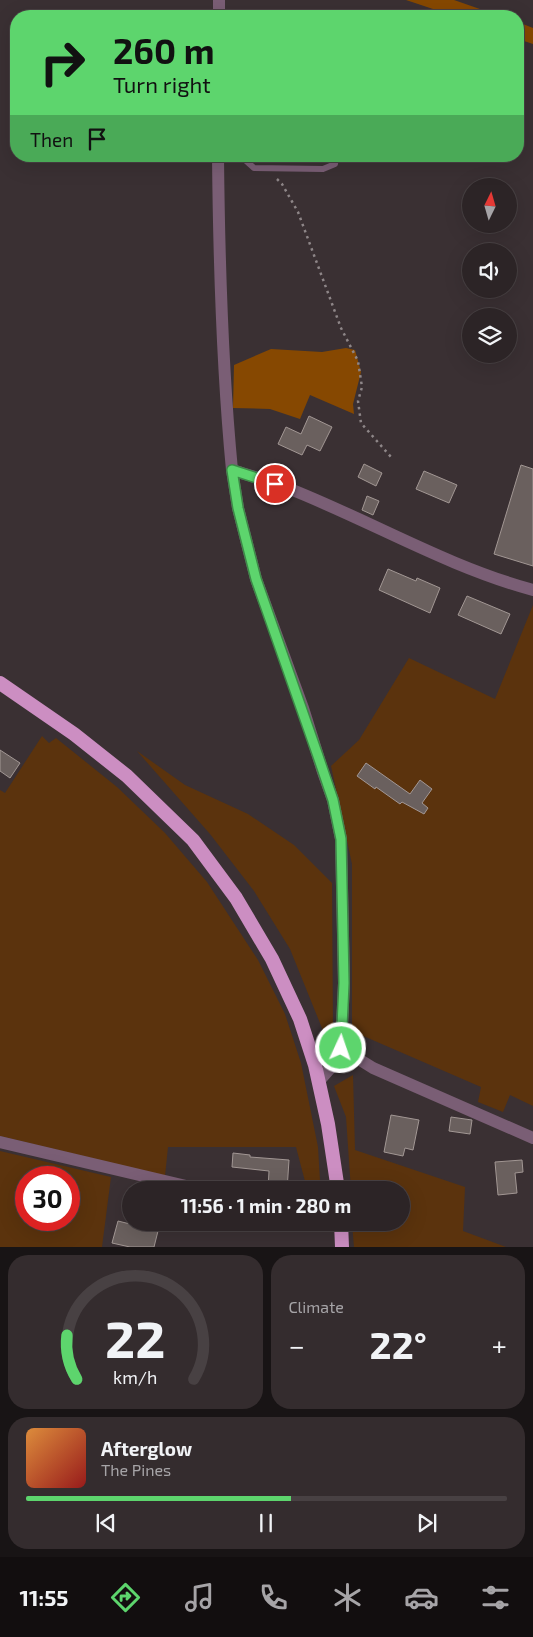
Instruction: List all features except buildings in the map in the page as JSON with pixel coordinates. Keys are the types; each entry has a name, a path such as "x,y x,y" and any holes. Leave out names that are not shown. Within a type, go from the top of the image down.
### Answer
{"highway":[{"path":"0,683 74,734 128,776 193,840 236,898 272,959 300,1019 315,1065 328,1124 337,1181"},
{"path":"341,1231 342,1247"}],"street":[{"path":"218,162 224,392 238,508 256,579 333,800 341,839 344,983 341,1048 333,1065 318,1082"},
{"path":"232,470 289,488 432,554 533,590"},
{"path":"341,1048 373,1068 533,1138"},
{"path":"0,1142 165,1181"}],"lane":[{"path":"247,162 254,168 277,169 323,169 335,164 335,162"}],"path":[{"path":"277,169 277,179 282,184 298,212 341,328 358,361 362,386 358,401 360,423 391,457"}],"shaded area":[{"path":"406,0 454,0 483,10 436,10"},
{"path":"524,24 533,28 533,44 524,41"},
{"path":"346,348 355,350 361,372 353,404 354,414 310,395 300,419 270,409 233,408 234,365 271,349 322,352"},
{"path":"533,605 533,1106 510,1095 503,1112 478,1102 481,1087 361,1035 352,1040 352,864 331,766 359,740 409,658 495,699"},
{"path":"42,736 49,743 56,738 117,787 165,833 207,882 258,960 285,1014 301,1063 318,1147 320,1181 305,1181 296,1147 168,1147 165,1176 0,1136 0,790 5,793"},
{"path":"137,751 185,785 248,814 294,845 332,883 333,1031 326,1038 290,949 254,891 210,834"},
{"path":"353,1075 355,1150 465,1187 463,1231 506,1247 354,1247 353,1231 410,1231 410,1181 350,1181 346,1117 334,1086"},
{"path":"0,1151 64,1166 15,1166 15,1231 80,1231 80,1170 111,1177 102,1247 0,1247"}],"route":[{"path":"275,484 232,470 238,508 256,579 303,708 333,800 341,839 344,983 341,1048"}]}
